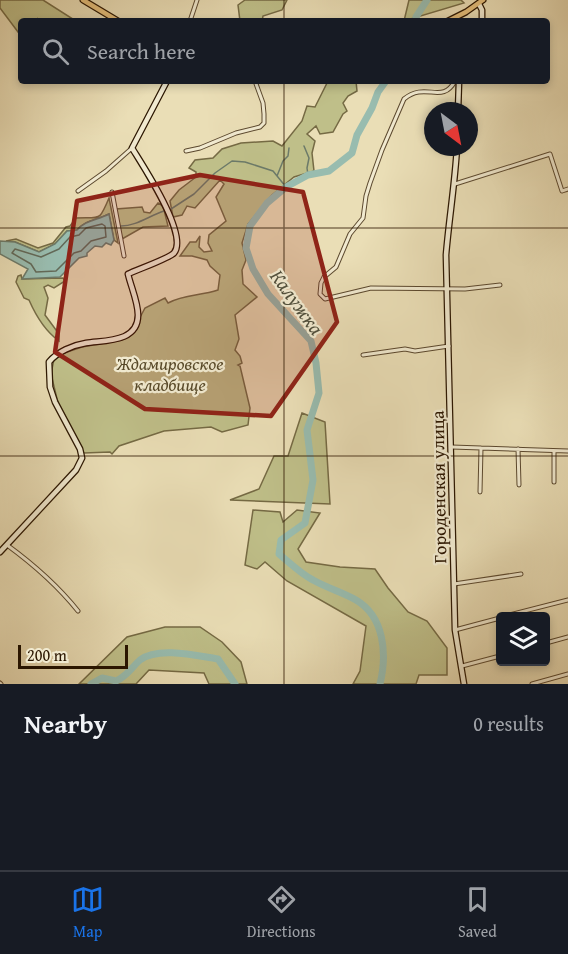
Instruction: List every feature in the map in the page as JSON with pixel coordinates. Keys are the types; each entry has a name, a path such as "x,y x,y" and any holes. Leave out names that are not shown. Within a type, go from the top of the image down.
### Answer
{"main road":[{"path":"83,0 113,18"},
{"path":"453,18 479,1"}],"street":[{"path":"191,18 198,0"},
{"path":"479,1 482,18"},
{"path":"78,191 132,148 165,84"},
{"path":"186,151 260,127 264,123 263,103 256,84"},
{"path":"455,84 444,93 423,90 404,99 382,150 366,196 363,218 350,234 336,267 324,277 320,291 322,297 326,299 371,288 465,289 500,285"},
{"path":"457,84 458,102"},
{"path":"0,552 76,470 82,458 80,449 55,402 50,387 49,362 54,356 84,343 120,339 129,333 137,320 138,312 128,274 156,261 167,259 177,248 176,237 165,202 132,148"},
{"path":"455,184 550,154 562,191 568,189"},
{"name":"Городенская улица","path":"457,156 446,255 455,630 464,684"},
{"path":"112,192 124,256"},
{"path":"363,355 449,346"},
{"path":"452,447 568,451"},
{"path":"480,492 481,448"},
{"path":"518,449 519,485"},
{"path":"554,450 554,482"},
{"path":"7,545 25,558 65,595 78,611"},
{"path":"454,584 521,574"},
{"path":"522,612 568,600"},
{"path":"455,630 496,619"},
{"path":"550,642 568,637"},
{"path":"461,666 496,657"},
{"path":"532,684 568,674"}],"highlighted area":[{"path":"200,175 303,192 337,322 271,416 145,409 55,352 77,201"}],"green space":[{"path":"0,0 43,0 71,18 18,18 18,32 0,8"},
{"path":"245,0 287,0 282,10 263,18 240,18 238,5"},
{"path":"409,0 461,0 464,3 414,18 405,18"},
{"name":"Ждамировское кладбище","path":"326,84 356,84 357,91 348,96 343,103 347,111 333,132 320,134 316,126 307,134 315,141 312,153 314,171 294,177 272,195 248,224 242,243 246,260 242,270 243,284 257,297 235,315 239,339 235,350 242,363 238,365 250,408 248,425 222,432 211,427 164,431 119,446 112,454 110,452 84,453 58,403 51,374 54,359 61,354 82,347 122,340 130,336 145,308 165,298 168,303 180,298 218,290 220,275 207,260 180,256 190,242 196,242 200,236 199,247 204,252 212,251 208,243 209,235 226,221 216,197 224,184 220,180 195,208 187,206 182,215 173,217 170,201 179,190 196,177 196,172 189,168 195,160 213,158 222,149 241,143 273,141 282,146 302,121 307,106 315,107"},
{"path":"109,198 118,243 114,240 109,214 87,222 77,230 67,231 55,244 39,252 15,242 6,241 16,239 38,248 53,243 76,218 95,218 101,215"},
{"path":"158,203 163,206 168,226 143,227 122,239 116,209 142,207 144,212 150,213"},
{"path":"21,275 22,279 63,278 65,281 54,288 48,285 44,287 48,298 45,315 59,334 59,341 49,333 29,300 24,298 16,282 18,276"},
{"path":"302,413 325,422 330,504 230,500 259,489 274,456 288,456"},
{"path":"253,510 280,512 283,522 297,510 320,513 298,549 306,562 375,569 408,612 427,621 447,648 447,675 419,675 416,684 353,684 360,671 366,626 287,581 265,562 257,569 245,565"},
{"path":"165,627 200,627 222,642 241,662 247,684 209,684 204,673 149,670 136,684 79,684 127,637"}],"water":[{"path":"109,214 114,240 111,245 106,243 102,247 95,246 87,253 87,256 79,258 60,277 22,279 28,269 0,254 0,241 15,242 39,252 55,244 67,231 77,230 88,222"}],"waterway":[{"name":"Калужка","path":"416,18 427,0"},
{"name":"Калужка","path":"380,684 383,661 382,638 373,616 356,600 309,578 279,554 281,540 305,523 313,480 307,430 319,393 316,363 311,341 268,294 253,269 246,248 250,226 267,203 286,187 308,175 329,171 352,153 357,135 384,84"},
{"path":"304,146 309,158 308,175"},
{"path":"277,176 283,161 288,156 289,148"},
{"path":"171,209 194,194 215,173 232,161 245,162 273,171 286,187"},
{"path":"121,226 137,223 164,211"},
{"name":"Калужка","path":"91,684 102,678 116,681 140,660 148,656 167,653 218,659 235,684"}]}
